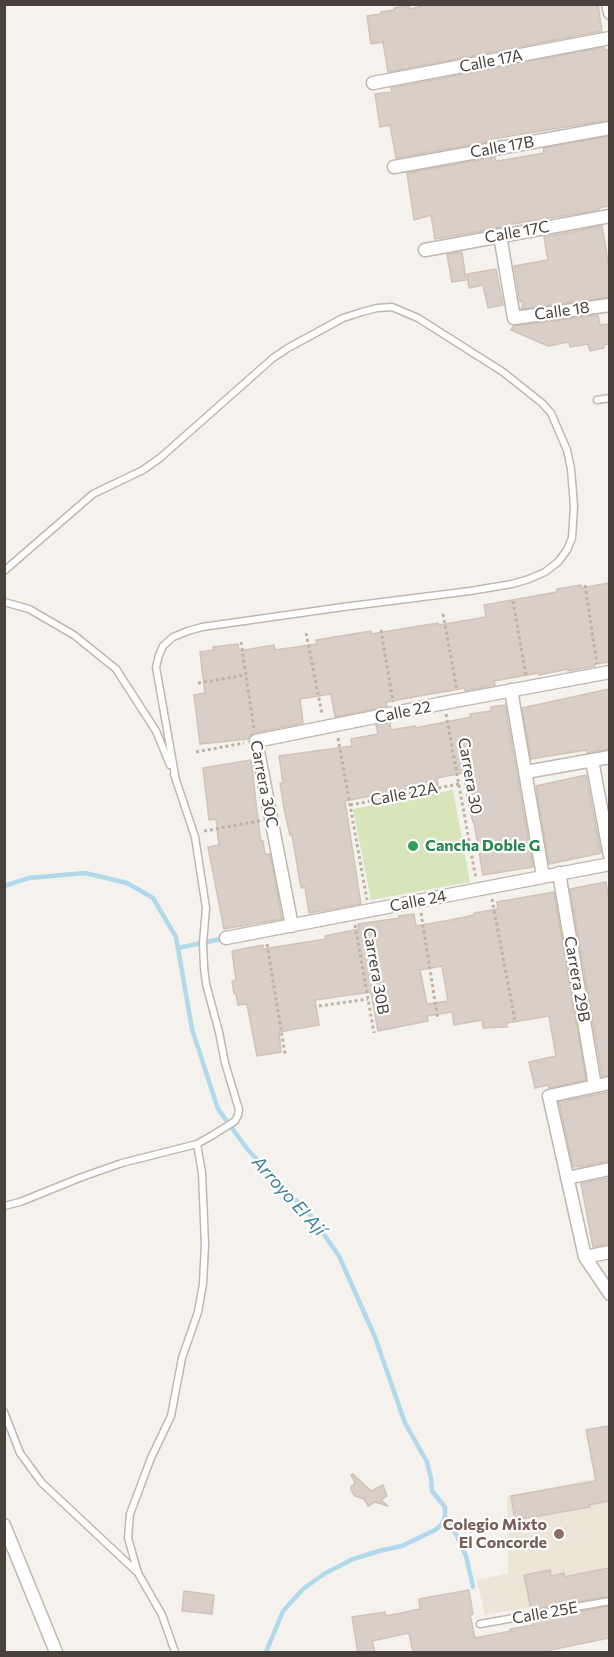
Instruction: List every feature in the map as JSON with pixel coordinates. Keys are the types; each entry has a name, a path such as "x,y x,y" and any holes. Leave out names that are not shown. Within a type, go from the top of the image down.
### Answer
{"street":[{"path":"608,4 609,13"},
{"name":"Calle 17A","path":"373,83 609,38"},
{"name":"Calle 17B","path":"394,167 609,128"},
{"name":"Calle 17C","path":"425,250 609,216"},
{"name":"Calle 18","path":"500,235 514,318 609,304"},
{"name":"Calle 22","path":"256,741 604,673"},
{"path":"511,690 543,876"},
{"name":"Carrera 30C","path":"256,741 292,926"},
{"path":"526,772 609,757"},
{"path":"592,760 609,856"},
{"name":"Calle 24","path":"226,938 609,864"},
{"name":"Carrera 29B","path":"559,873 595,1086"},
{"path":"609,1083 549,1095 585,1257 609,1294"},
{"path":"567,1178 609,1169"},
{"path":"585,1257 609,1252"},
{"path":"4,1525 56,1653"}],"lane":[{"path":"4,571 93,494 143,470 160,458 273,358 334,322 362,312 392,307 418,318 503,372 542,402 551,413 567,450 571,469 574,506 572,538 558,562 545,572 512,584 202,627 173,637 163,646 156,667 175,775"},
{"path":"597,400 609,398"},
{"path":"4,602 29,609 74,635 116,669 156,731 175,775 195,837 206,908 204,967 206,984 239,1109 235,1121 197,1144 122,1163 4,1206"},
{"path":"175,1653 162,1615 138,1573 128,1538 130,1514 151,1458 171,1416 183,1358 198,1312 202,1284 204,1232 202,1173 197,1144"},
{"path":"4,1412 20,1453 42,1483 138,1573"},
{"name":"Calle 25E","path":"480,1624 609,1601"}],"path":[{"path":"585,585 604,673"},
{"path":"513,601 528,687"},
{"path":"443,614 459,700"},
{"path":"381,630 394,713"},
{"name":"Carrera 30B","path":"306,633 350,805 369,910"},
{"name":"Carrera 30C","path":"241,642 256,741"},
{"path":"198,683 246,675"},
{"name":"Carrera 30","path":"444,703 459,784 514,1021"},
{"path":"196,752 256,741"},
{"name":"Calle 22A","path":"350,805 459,784"},
{"path":"204,831 271,819"},
{"path":"419,901 438,1020"},
{"name":"Carrera 30B","path":"353,914 375,1033"},
{"path":"264,932 285,1054"},
{"path":"319,1006 368,999"}],"shaded area":[{"name":"Colegio Mixto El Concorde","path":"609,1476 609,1594 485,1615 477,1580 508,1573 507,1496"}],"green space":[{"path":"453,790 470,882 371,900 353,809"}],"building":[{"path":"432,4 598,4 602,31 388,72 383,42 371,44 367,16 409,5 410,9"},
{"path":"604,47 605,50 609,50 609,120 492,139 492,141 396,158 390,125 380,127 375,94 392,92 391,88"},
{"path":"609,136 609,206 599,208 599,210 435,239 431,215 414,220 407,173 495,157 498,161 544,153 543,148"},
{"path":"602,226 609,267 609,297 521,309 524,301 520,302 514,266 548,260 544,237"},
{"path":"462,252 466,280 452,282 447,254"},
{"path":"496,269 503,305 488,308 483,285 469,288 467,274"},
{"path":"598,315 600,325 609,324 609,344 603,345 604,348 590,351 588,344 570,347 569,342 548,346 511,330 513,326"},
{"path":"609,583 609,662 568,671 568,669 539,675 538,673 494,681 495,685 465,691 465,688 386,702 387,706 335,717 331,694 300,699 303,723 254,733 248,739 200,744 194,695 205,693 200,652 214,650 213,647 238,644 239,651 274,645 275,650 317,644 316,640 371,631 371,634 438,623 439,625 486,617 484,605 557,592 557,589"},
{"path":"609,689 609,749 587,753 586,750 531,759 522,708"},
{"path":"505,705 533,867 483,875 463,773 437,778 438,785 345,801 361,904 309,913 305,887 301,888 292,835 290,835 284,809 279,756 352,746 351,739 378,734 376,725 390,722 391,730 415,726 415,728 471,717 470,714 491,711 491,707"},
{"path":"251,760 261,841 263,841 265,854 270,854 282,919 224,929 208,847 219,845 216,819 209,820 203,768"},
{"path":"586,775 601,853 549,864 536,786"},
{"path":"606,882 609,901 609,1075 602,1076 570,889"},
{"path":"554,892 586,1080 549,1088 548,1085 535,1088 529,1062 556,1056 549,1016 507,1023 507,1027 483,1028 482,1020 454,1025 452,1012 427,1016 428,1021 378,1031 371,992 315,1000 319,1025 279,1032 281,1052 257,1056 247,1004 238,1005 236,994 234,994 232,981 236,980 232,951 263,945 263,949 326,939 325,936 359,929 358,924 400,918 399,916 414,914 416,926 450,920 498,909 497,902","holes":["442,966 448,1001 427,1004 420,970"]},
{"path":"609,1092 609,1161 573,1167 559,1102"},
{"path":"609,1178 609,1244 593,1247 581,1183"},
{"path":"609,1427 609,1501 589,1505 590,1507 515,1520 511,1496 596,1481 586,1430"},
{"path":"353,1474 371,1491 383,1485 387,1496 381,1500 388,1506 375,1502 368,1506 364,1499 355,1496 351,1490 355,1483 351,1475"},
{"path":"609,1568 609,1596 531,1610 524,1575 550,1570 551,1576 564,1573 564,1577"},
{"path":"469,1590 473,1614 470,1615 475,1638 533,1625 532,1620 609,1606 609,1638 536,1653 413,1653 409,1633 372,1641 375,1653 358,1653 352,1617 385,1612 386,1616 420,1609 419,1599"},
{"path":"184,1591 214,1595 212,1614 182,1611"}],"waterway":[{"name":"Arroyo El Ají","path":"4,886 29,878 85,873 127,883 153,898 176,937 192,1029 218,1109 248,1150 311,1216 339,1256 375,1337 405,1423 427,1462 432,1491 445,1507 445,1517 435,1530 402,1546 353,1559 324,1574 303,1589 283,1611 266,1652"},
{"path":"178,948 226,938"},
{"path":"445,1517 466,1556 473,1587"}],"place":[{"name":"Cancha Doble G","path":"413,846"},
{"name":"Colegio Mixto El Concorde","path":"559,1534"}]}
